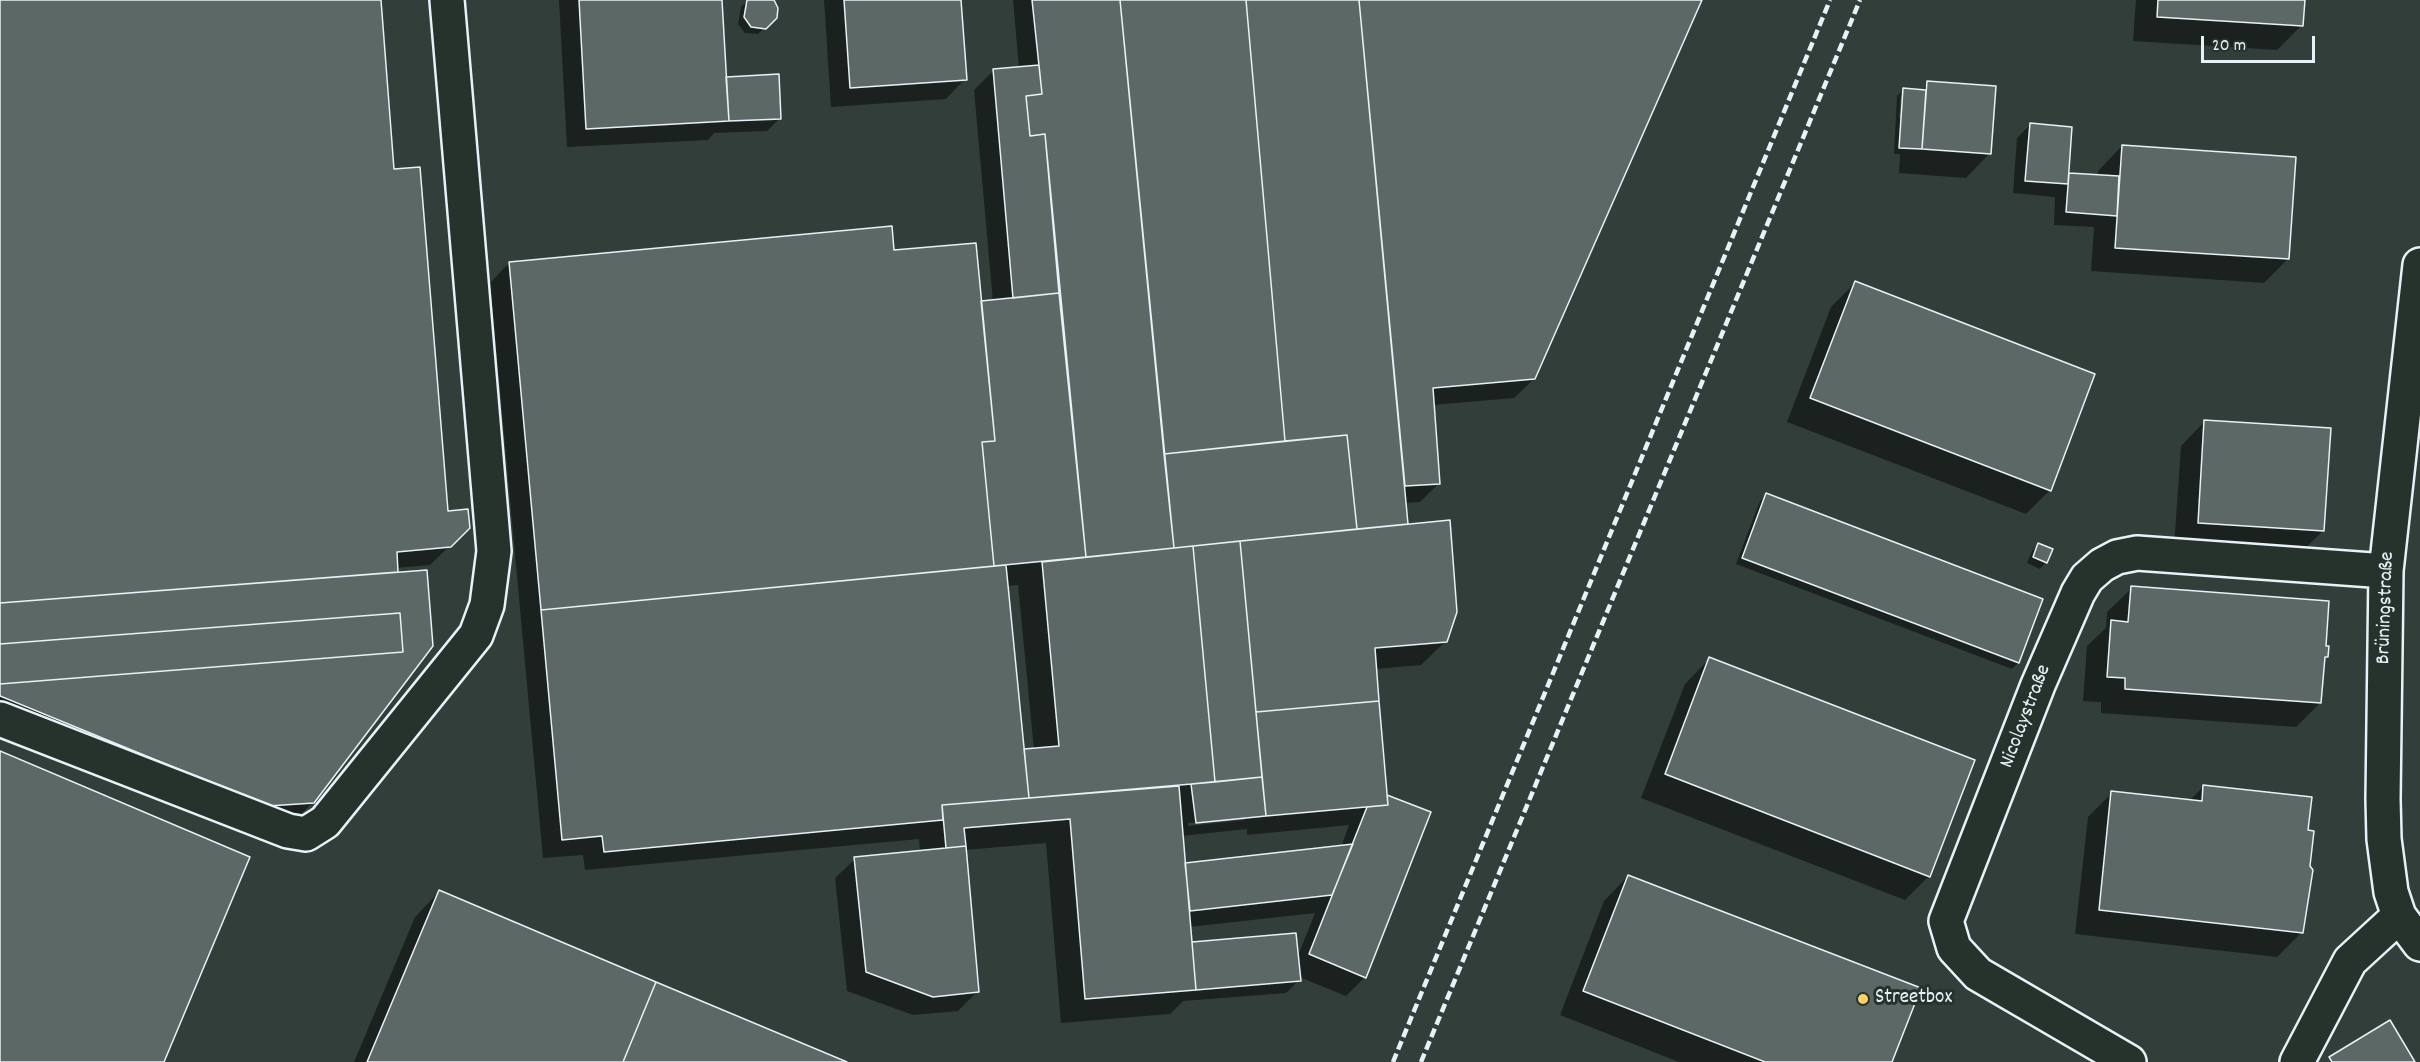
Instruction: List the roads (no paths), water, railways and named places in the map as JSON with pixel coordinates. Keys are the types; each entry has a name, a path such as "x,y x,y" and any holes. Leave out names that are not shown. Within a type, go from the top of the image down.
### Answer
{"street":[{"path":"0,719 288,831 306,834 325,822 476,635 487,605 494,551 447,0"},
{"name":"Brüningstraße","path":"2420,265 2386,572 2384,839 2391,892 2399,916 2420,944"},
{"name":"Nicolaystraße","path":"2129,1062 1978,974 1954,948 1946,921 2038,684 2078,593 2087,578 2102,565 2117,557 2137,553 2386,572"},
{"path":"2296,1062 2350,961 2399,916"}],"railway":[{"path":"1393,1062 1830,0"},
{"path":"1421,1062 1860,0"}],"place":[{"name":"Streetbox","path":"1863,999"}]}
